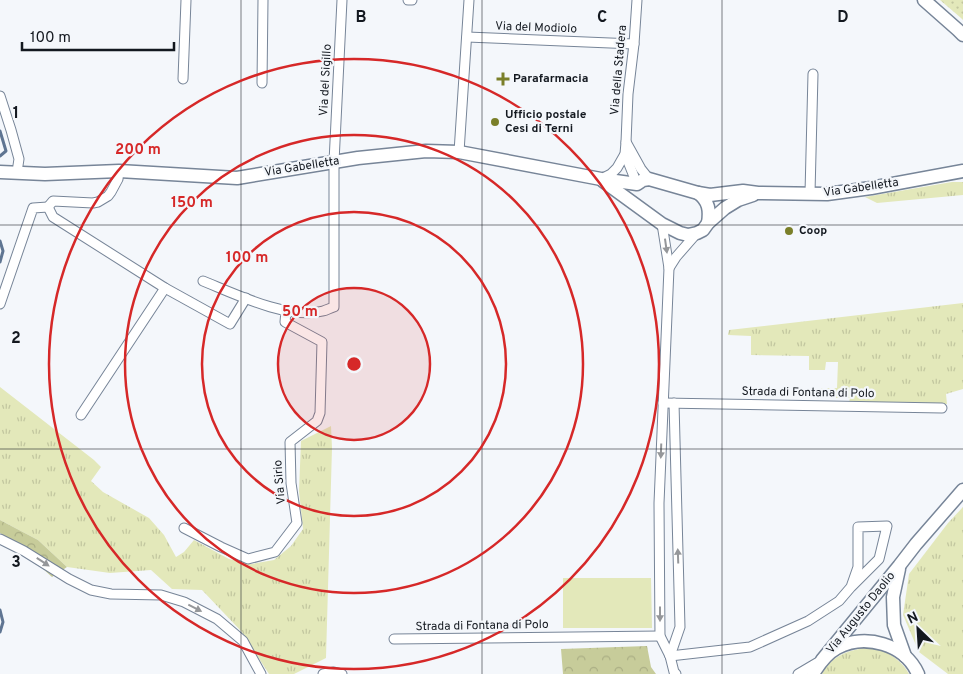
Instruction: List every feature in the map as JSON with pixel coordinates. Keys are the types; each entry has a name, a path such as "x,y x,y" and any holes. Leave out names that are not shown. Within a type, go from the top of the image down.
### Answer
{"street":[{"path":"183,79 186,0"},
{"path":"262,83 263,0"},
{"name":"Via del Sigillo","path":"334,162 342,0"},
{"path":"459,152 469,0"},
{"name":"Via della Stadera","path":"601,179 611,174 617,168 624,154 637,0"},
{"path":"924,0 963,35"},
{"name":"Via del Modiolo","path":"467,37 634,44"},
{"path":"810,193 813,74"},
{"path":"0,96 19,159 17,172"},
{"path":"626,142 641,169 649,179 637,184 632,197 634,203"},
{"name":"Via Gabelletta","path":"0,172 69,174 119,172 237,178 358,158 426,151 459,152 637,184"},
{"path":"624,154 637,184"},
{"path":"202,281 286,311 310,313 334,307 334,162"},
{"name":"Via Gabelletta","path":"649,179 698,193 827,194 963,171"},
{"path":"0,304 33,208 48,206 53,201 98,202 111,192 118,179 119,172"},
{"name":"Via Gabelletta","path":"601,179 662,224 688,235 703,230 725,208 738,200 758,193"},
{"path":"698,193 708,204 710,213 708,224"},
{"path":"48,206 53,217 165,288 230,324 246,298"},
{"path":"662,224 669,268 659,504 660,636 676,674"},
{"path":"669,268 697,233"},
{"path":"81,415 165,288"},
{"name":"Via Sirio","path":"184,528 248,559 274,552 297,523 291,482 290,442 317,421 320,413 322,342 285,322 286,311"},
{"name":"Strada di Fontana di Polo","path":"663,403 942,408"},
{"path":"670,656 680,627 674,403"},
{"name":"Via Augusto Daolio","path":"813,674 822,660 916,544 963,490"},
{"path":"670,656 750,647 808,621 839,601 879,559 887,526 858,527 858,567 851,587"},
{"path":"0,539 24,551 68,579 91,590 111,594 161,595 184,602 217,619 243,641 261,674"},
{"name":"Via Augusto Daolio","path":"899,566 893,597 894,625 905,656"},
{"name":"Strada di Fontana di Polo","path":"394,640 660,636"},
{"path":"798,674 822,660 836,648 854,642 872,641 890,646 905,656 919,672"},
{"path":"323,674 334,672 342,674"}],"green space":[{"path":"940,0 963,0 963,20 961,18"},
{"path":"952,182 963,182 963,195 877,203 865,197"},
{"path":"963,303 963,389 946,394 947,404 849,402 850,398 820,398 821,388 837,388 838,362 826,362 825,370 809,370 809,356 751,355 751,336 728,335 729,330"},
{"path":"0,387 94,460 101,467 91,481 103,492 149,518 164,535 176,557 184,552 194,540 229,559 251,564 274,560 291,546 303,529 299,491 301,441 331,426 326,658 294,674 269,674 241,631 202,590 172,589 151,570 110,573 67,567 38,540 0,520"},
{"path":"963,507 963,674 948,674 919,652 903,615 909,574 948,523"},
{"path":"0,520 38,540 67,567 52,577 11,540 0,533"},
{"path":"563,578 651,578 652,628 563,628"},
{"path":"647,646 651,667 656,674 563,674 561,649"},
{"path":"865,648 881,650 889,654 901,663 909,674 822,674 830,663 840,655"}],"waterway":[{"path":"0,131 6,151 0,156"},
{"path":"0,241 3,251 0,262"},
{"path":"0,610 3,622 0,632"}],"place":[{"name":"Parafarmacia","path":"503,79"},
{"name":"Ufficio postale Cesi di Terni","path":"495,122"},
{"name":"Coop","path":"789,231"}]}
